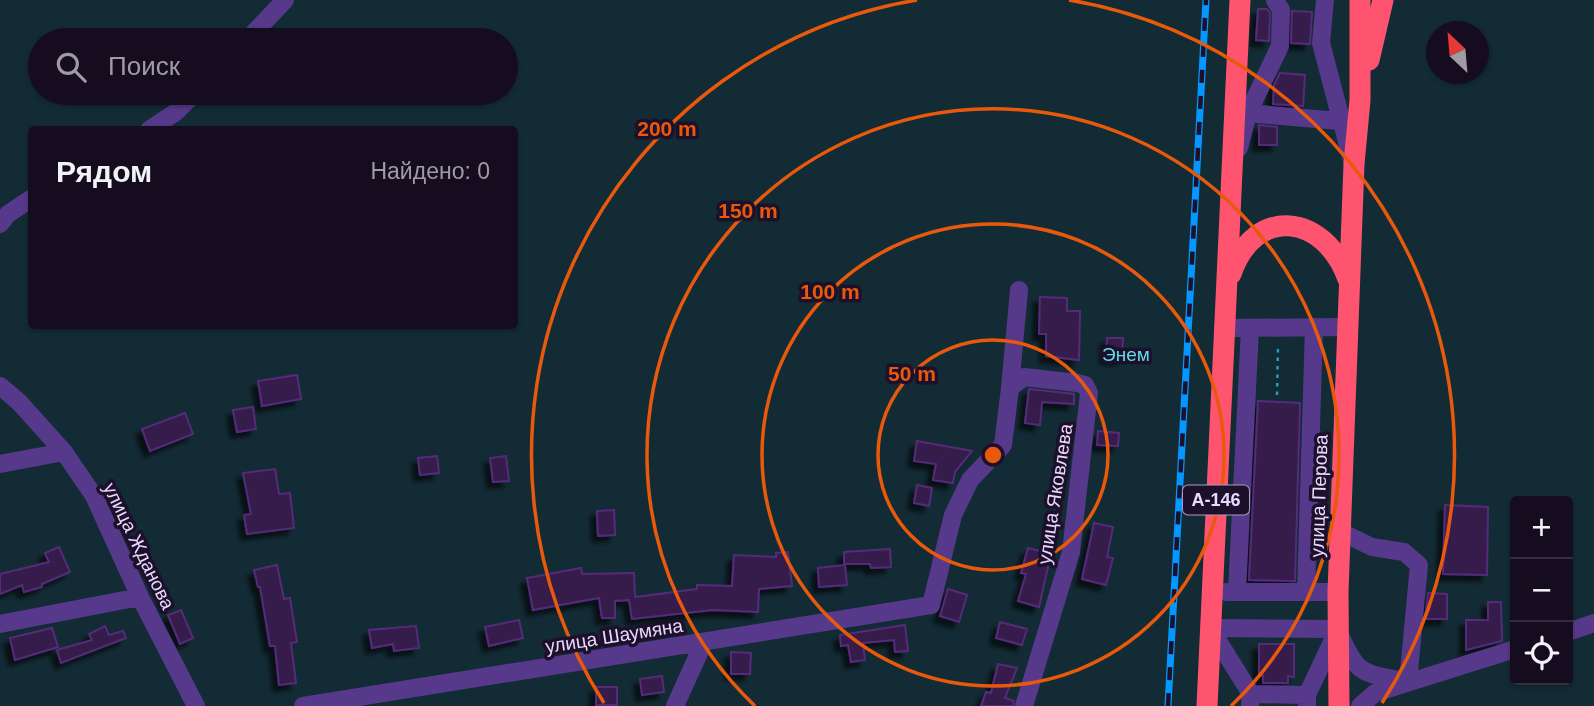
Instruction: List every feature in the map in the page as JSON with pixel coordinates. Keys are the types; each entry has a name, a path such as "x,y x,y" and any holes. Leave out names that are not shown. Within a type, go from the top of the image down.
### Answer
{"highway":[{"name":"А-146","path":"1208,706 1224,294 1240,0"},
{"path":"1360,0 1360,100"},
{"name":"А-146","path":"1351,288 1354,164 1360,100 1383,0"},
{"name":"А-146","path":"1224,294 1238,254 1252,237 1278,228 1302,228 1320,237 1339,256 1351,288"},
{"name":"улица Перова","path":"1339,706 1338,592 1351,288"}],"street":[{"path":"258,28 285,0"},
{"path":"1230,182 1248,113 1280,46 1281,10 1275,0"},
{"path":"1325,0 1321,43 1339,121 1354,164"},
{"path":"155,126 183,105"},
{"path":"1248,113 1339,121"},
{"path":"0,201 28,200"},
{"path":"0,224 28,201"},
{"path":"1010,387 1019,290"},
{"path":"1306,592 1314,327"},
{"path":"1223,328 1349,327"},
{"path":"1237,592 1250,328"},
{"name":"улица Яковлева","path":"1010,387 1024,377 1077,383 1085,385 1089,393 1071,552 1024,706"},
{"name":"улица Жданова","path":"0,386 19,402 64,452 94,496 140,597 196,706"},
{"name":"улица Шаумяна","path":"303,706 931,605 953,514 971,480 1003,445 1010,387"},
{"path":"0,464 64,452"},
{"path":"1341,532 1372,547 1404,552 1419,565 1408,682"},
{"path":"1212,592 1338,592"},
{"path":"0,624 140,597"},
{"path":"1573,630 1594,624"},
{"path":"1210,628 1338,629"},
{"path":"1210,628 1251,700 1307,700 1338,629"},
{"path":"1338,629 1351,660 1364,673 1408,682"},
{"path":"675,706 705,642"},
{"path":"1360,706 1375,693 1510,651"}],"path":[{"path":"1277,395 1279,328"}],"green space":[{"name":"Энем","path":"0,0 1594,0 1594,706 0,706"}],"building":[{"path":"1258,9 1267,9 1270,13 1269,41 1256,40"},
{"path":"1292,11 1312,12 1310,44 1291,43"},
{"path":"1280,73 1305,75 1303,106 1273,104 1274,85"},
{"path":"1259,125 1277,127 1277,145 1259,145"},
{"path":"1040,297 1067,298 1067,311 1080,311 1079,360 1046,356 1046,334 1039,334"},
{"path":"1107,338 1123,338 1122,359 1106,358"},
{"path":"297,375 301,399 262,406 258,381"},
{"path":"1029,389 1074,394 1074,404 1042,402 1040,425 1025,423"},
{"path":"1258,401 1300,403 1295,581 1249,580"},
{"path":"253,407 256,429 237,432 233,410"},
{"path":"185,413 193,434 150,451 142,429"},
{"path":"1098,431 1119,433 1118,446 1097,445"},
{"path":"917,441 972,451 955,472 953,483 933,480 936,464 914,461"},
{"path":"437,456 439,473 420,475 418,458"},
{"path":"506,456 509,481 493,482 490,458"},
{"path":"275,469 279,494 290,493 294,528 247,534 244,515 251,514 243,473"},
{"path":"917,485 932,488 929,506 914,503"},
{"path":"1445,505 1488,507 1487,575 1443,574"},
{"path":"614,510 615,535 598,536 597,511"},
{"path":"1094,523 1113,527 1107,557 1113,558 1106,585 1082,579"},
{"path":"59,547 70,572 42,584 42,587 24,592 22,585 0,594 0,574 49,562 45,553"},
{"path":"1028,548 1051,554 1039,607 1018,601 1026,574 1021,573"},
{"path":"890,549 891,567 871,568 870,564 844,564 844,552"},
{"path":"788,552 792,586 759,589 758,612 713,610 632,619 629,600 615,601 615,618 602,618 599,598 533,610 527,578 581,568 582,574 634,573 635,597 697,589 697,585 732,586 734,555 776,557 776,553"},
{"path":"277,565 284,599 290,598 297,642 291,643 296,683 279,685 275,646 270,646 260,587 254,570"},
{"path":"845,565 847,585 819,587 818,568"},
{"path":"948,589 967,595 959,622 940,616"},
{"path":"1428,593 1447,594 1447,619 1425,619"},
{"path":"1488,602 1501,602 1502,641 1466,650 1466,620 1488,620"},
{"path":"181,610 193,638 180,644 168,615"},
{"path":"519,620 523,638 489,646 485,627"},
{"path":"1000,622 1027,629 1022,645 996,638"},
{"path":"905,625 908,651 895,652 894,640 863,643 865,660 851,662 848,645 841,646 840,635"},
{"path":"105,626 109,635 123,631 126,638 61,663 57,650 92,640 89,634"},
{"path":"416,626 419,648 394,651 393,644 372,648 369,630"},
{"path":"52,628 58,647 15,660 10,638"},
{"path":"1259,644 1294,644 1294,677 1288,676 1288,683 1263,683 1263,676 1259,676"},
{"path":"731,652 751,653 750,674 731,674"},
{"path":"998,664 1017,668 1005,698 1014,701 1013,706 981,706 986,692 991,693"},
{"path":"662,676 664,692 642,695 640,679"},
{"path":"596,687 617,687 617,705 596,705"}],"railway":[{"path":"1168,706 1206,0"}]}
